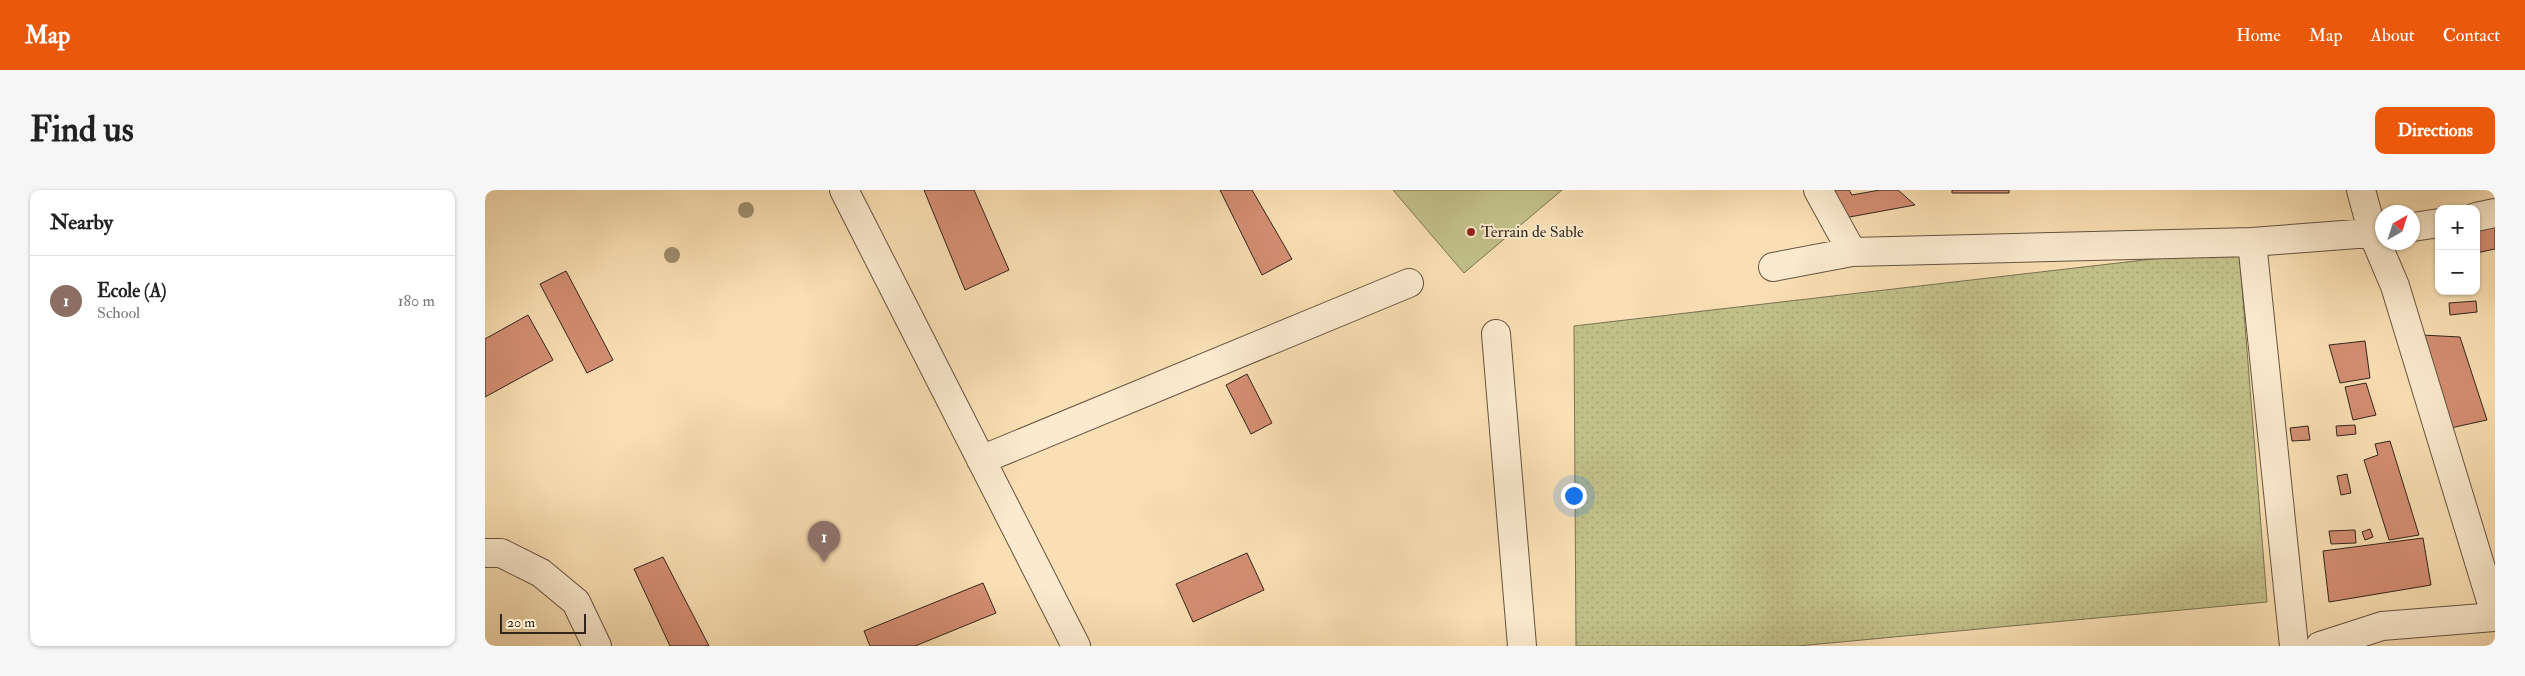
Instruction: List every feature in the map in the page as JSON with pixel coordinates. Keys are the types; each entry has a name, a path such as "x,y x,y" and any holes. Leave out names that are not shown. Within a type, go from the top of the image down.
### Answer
{"street":[{"path":"844,190 1076,646"},
{"path":"1818,190 1852,252"},
{"path":"2361,190 2375,228"},
{"path":"2480,216 2495,213"},
{"path":"2420,226 2435,224"},
{"path":"1773,267 1852,252 2253,242 2375,233"},
{"path":"2253,242 2294,646"},
{"path":"2319,646 2382,626 2495,616 2383,250"},
{"path":"981,460 1409,282"},
{"path":"1496,334 1522,646"},
{"path":"485,553 501,553 541,573 576,602 597,646"}],"shaded area":[{"name":"Terrain de Sable","path":"1393,190 1562,190 1464,273"},
{"path":"2239,249 2267,602 1798,646 1576,646 1574,326"}],"building":[{"path":"924,190 974,190 1009,270 965,290"},
{"path":"1220,190 1252,190 1292,259 1262,275"},
{"path":"1830,190 1849,190 1852,195 1880,190 1898,190 1915,205 1844,218"},
{"path":"1952,190 2009,190 2009,193 1952,193"},
{"path":"2495,225 2495,249 2480,252 2480,228"},
{"path":"566,271 613,360 587,373 540,284"},
{"path":"2476,301 2477,312 2450,315 2449,303"},
{"path":"528,315 553,360 485,397 485,339"},
{"path":"2422,335 2460,337 2487,420 2446,429"},
{"path":"2365,341 2370,378 2340,383 2329,345"},
{"path":"1247,374 1272,423 1251,434 1226,385"},
{"path":"2366,383 2376,415 2353,420 2345,387"},
{"path":"2355,425 2356,434 2337,436 2336,426"},
{"path":"2308,426 2310,440 2292,441 2290,428"},
{"path":"2390,441 2419,535 2389,540 2364,460 2378,455 2375,444"},
{"path":"2347,474 2351,493 2341,495 2337,476"},
{"path":"2370,529 2373,537 2365,540 2362,532"},
{"path":"2355,530 2356,543 2331,544 2329,531"},
{"path":"2423,538 2431,585 2329,602 2323,551"},
{"path":"1247,553 1264,590 1193,622 1176,584"},
{"path":"663,557 709,646 670,646 634,569"},
{"path":"983,583 996,613 915,646 870,646 864,631"}],"place":[{"name":"Terrain de Sable","path":"1471,232"},
{"name":"Ecole (A)","path":"824,562"}]}
